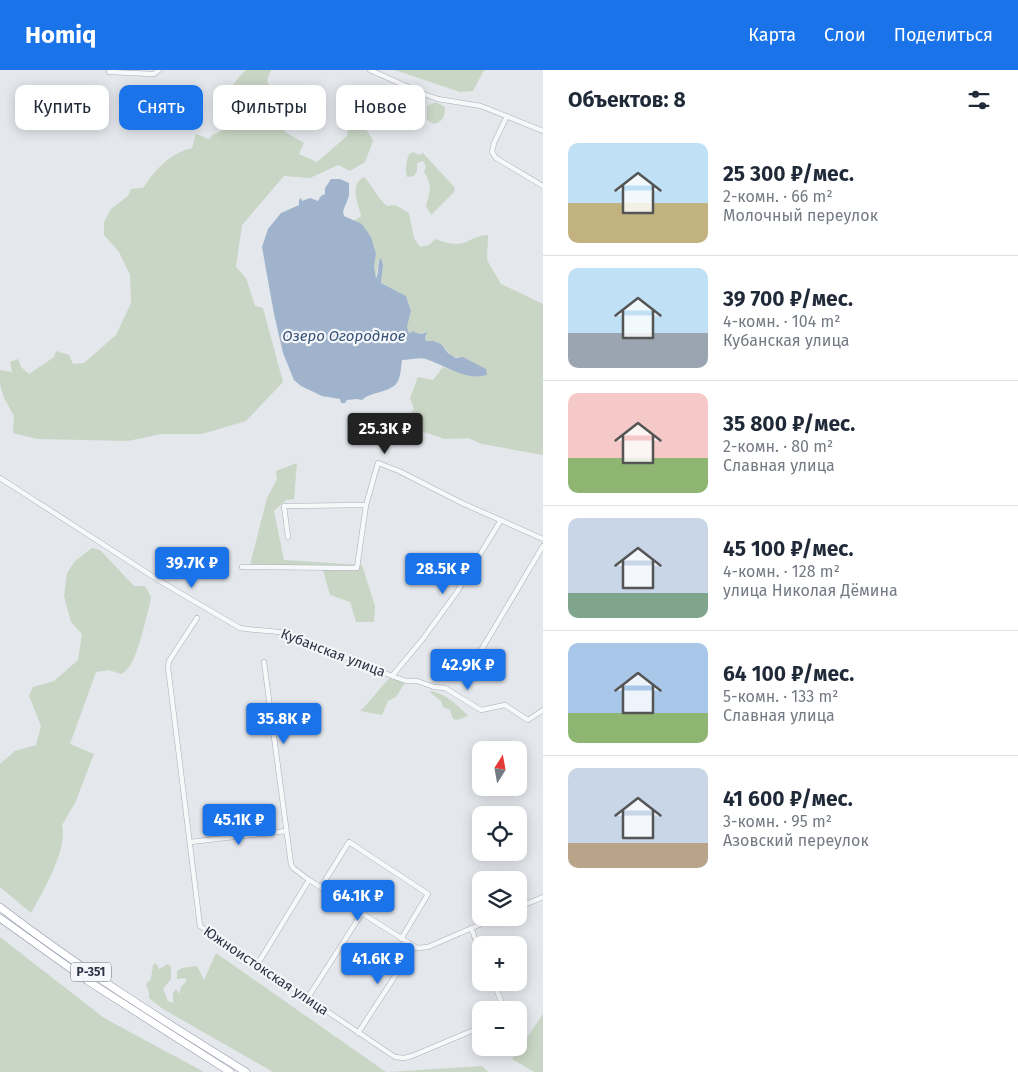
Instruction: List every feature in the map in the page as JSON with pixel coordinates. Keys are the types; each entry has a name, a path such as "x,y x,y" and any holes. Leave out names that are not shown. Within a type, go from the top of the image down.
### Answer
{"highway":[{"name":"Р-351","path":"0,907 109,984 184,1034 246,1072"},
{"name":"Р-351","path":"0,918 88,981 230,1072"}],"street":[{"path":"109,72 154,74 159,70"},
{"path":"370,70 438,98 480,106 543,131"},
{"path":"507,116 494,143 492,152 496,158 543,186"},
{"path":"242,567 358,568 366,506 378,463 399,471 462,503 543,539"},
{"name":"Кубанская улица","path":"0,478 163,583 240,628 254,631 272,630 285,633 392,676 445,688 481,710 505,705 528,720 543,710"},
{"path":"288,537 284,506 366,506"},
{"path":"392,676 422,640 457,592 501,520"},
{"path":"473,664 543,546"},
{"name":"Южноистокская улица","path":"197,618 169,661 168,667 200,926 391,1055 404,1058 412,1056 472,1030"},
{"path":"264,662 292,866 309,880 414,947 428,947 476,926"},
{"path":"190,842 286,831"},
{"path":"321,887 350,842 428,894 401,938"},
{"path":"257,965 309,880"},
{"path":"527,904 543,897"},
{"path":"307,999 362,913"},
{"path":"471,928 474,936"},
{"path":"358,1033 414,947"}],"green space":[{"path":"246,70 271,70 267,80 269,85 233,85"},
{"path":"395,70 484,70 473,91 460,92"},
{"path":"436,102 445,107 445,110 441,120 434,124 427,120 427,106"},
{"path":"284,130 304,143 299,154 317,162 347,136 348,130 366,130 373,141 365,162 350,171 338,165 310,178 284,176 242,225 236,267 246,278 255,306 263,308 283,382 246,421 202,434 161,434 128,441 38,439 13,433 14,416 4,398 0,384 0,370 12,372 10,362 18,359 21,367 29,374 54,357 56,351 69,355 73,364 84,363 116,335 131,303 130,275 119,252 104,235 104,222 111,209 128,196 131,189 143,188 170,158 192,148 196,134 209,139 212,135 221,131"},
{"path":"413,152 419,155 423,153 455,188 454,192 431,215 426,206 430,185 424,172 426,166 423,161 417,163 417,171 414,176 407,177 407,160 409,154"},
{"path":"364,177 387,206 395,205 409,213 414,238 420,247 429,245 435,239 456,244 488,235 487,260 501,284 543,304 543,455 482,444 468,438 445,439 406,426 407,418 414,409 410,398 418,377 433,380 443,367 462,374 472,362 453,356 437,342 426,341 427,331 420,334 409,333 407,327 411,311 406,296 381,283 383,265 378,261 376,278 374,267 376,254 362,224 354,221 361,216 356,189 359,180"},
{"path":"297,463 294,499 286,500 274,511 284,560 362,565 375,606 374,622 356,622 350,602 330,595 323,570 250,565 267,498 277,479 276,471"},
{"path":"92,548 100,550 134,586 145,586 151,597 150,603 136,653 127,670 121,674 109,670 96,672 70,744 94,754 75,803 62,825 63,835 58,858 42,894 31,913 0,887 0,764 15,751 36,745 41,726 29,696 33,687 54,681 78,660 82,634 71,622 64,596 67,573 75,561"},
{"path":"392,676 406,681 396,697 388,701 382,715 360,711 384,685"},
{"path":"432,691 452,701 468,716 457,720 453,719 450,710 443,707 441,701 430,692"},
{"path":"0,937 104,1018 204,1072 0,1072"},
{"path":"216,953 386,1072 273,1072 163,1009 149,998 146,984 151,979 153,965 156,963 159,969 168,964 171,967 171,979 163,989 168,1001 173,1003 173,993 176,989 179,994 181,987 187,980 184,978 177,979 177,971 182,968 197,966 204,980"},
{"path":"543,1014 543,1072 534,1072 512,1059 514,1056 527,1056 527,1037"},
{"path":"482,1066 488,1072 388,1072"}],"water":[{"name":"Озеро Огородное","path":"331,179 340,179 349,183 349,196 343,211 344,216 362,224 371,237 376,254 374,267 376,278 381,258 383,265 381,283 406,296 411,311 407,327 409,333 412,331 421,334 427,331 426,341 434,341 441,344 448,353 456,358 463,357 486,369 487,375 471,376 456,372 424,358 402,360 400,376 395,385 362,400 347,400 345,403 341,403 340,399 322,396 301,386 294,380 283,353 262,247 268,229 281,213 299,205 301,198 302,201 310,198 318,201 325,194 325,188"}]}
